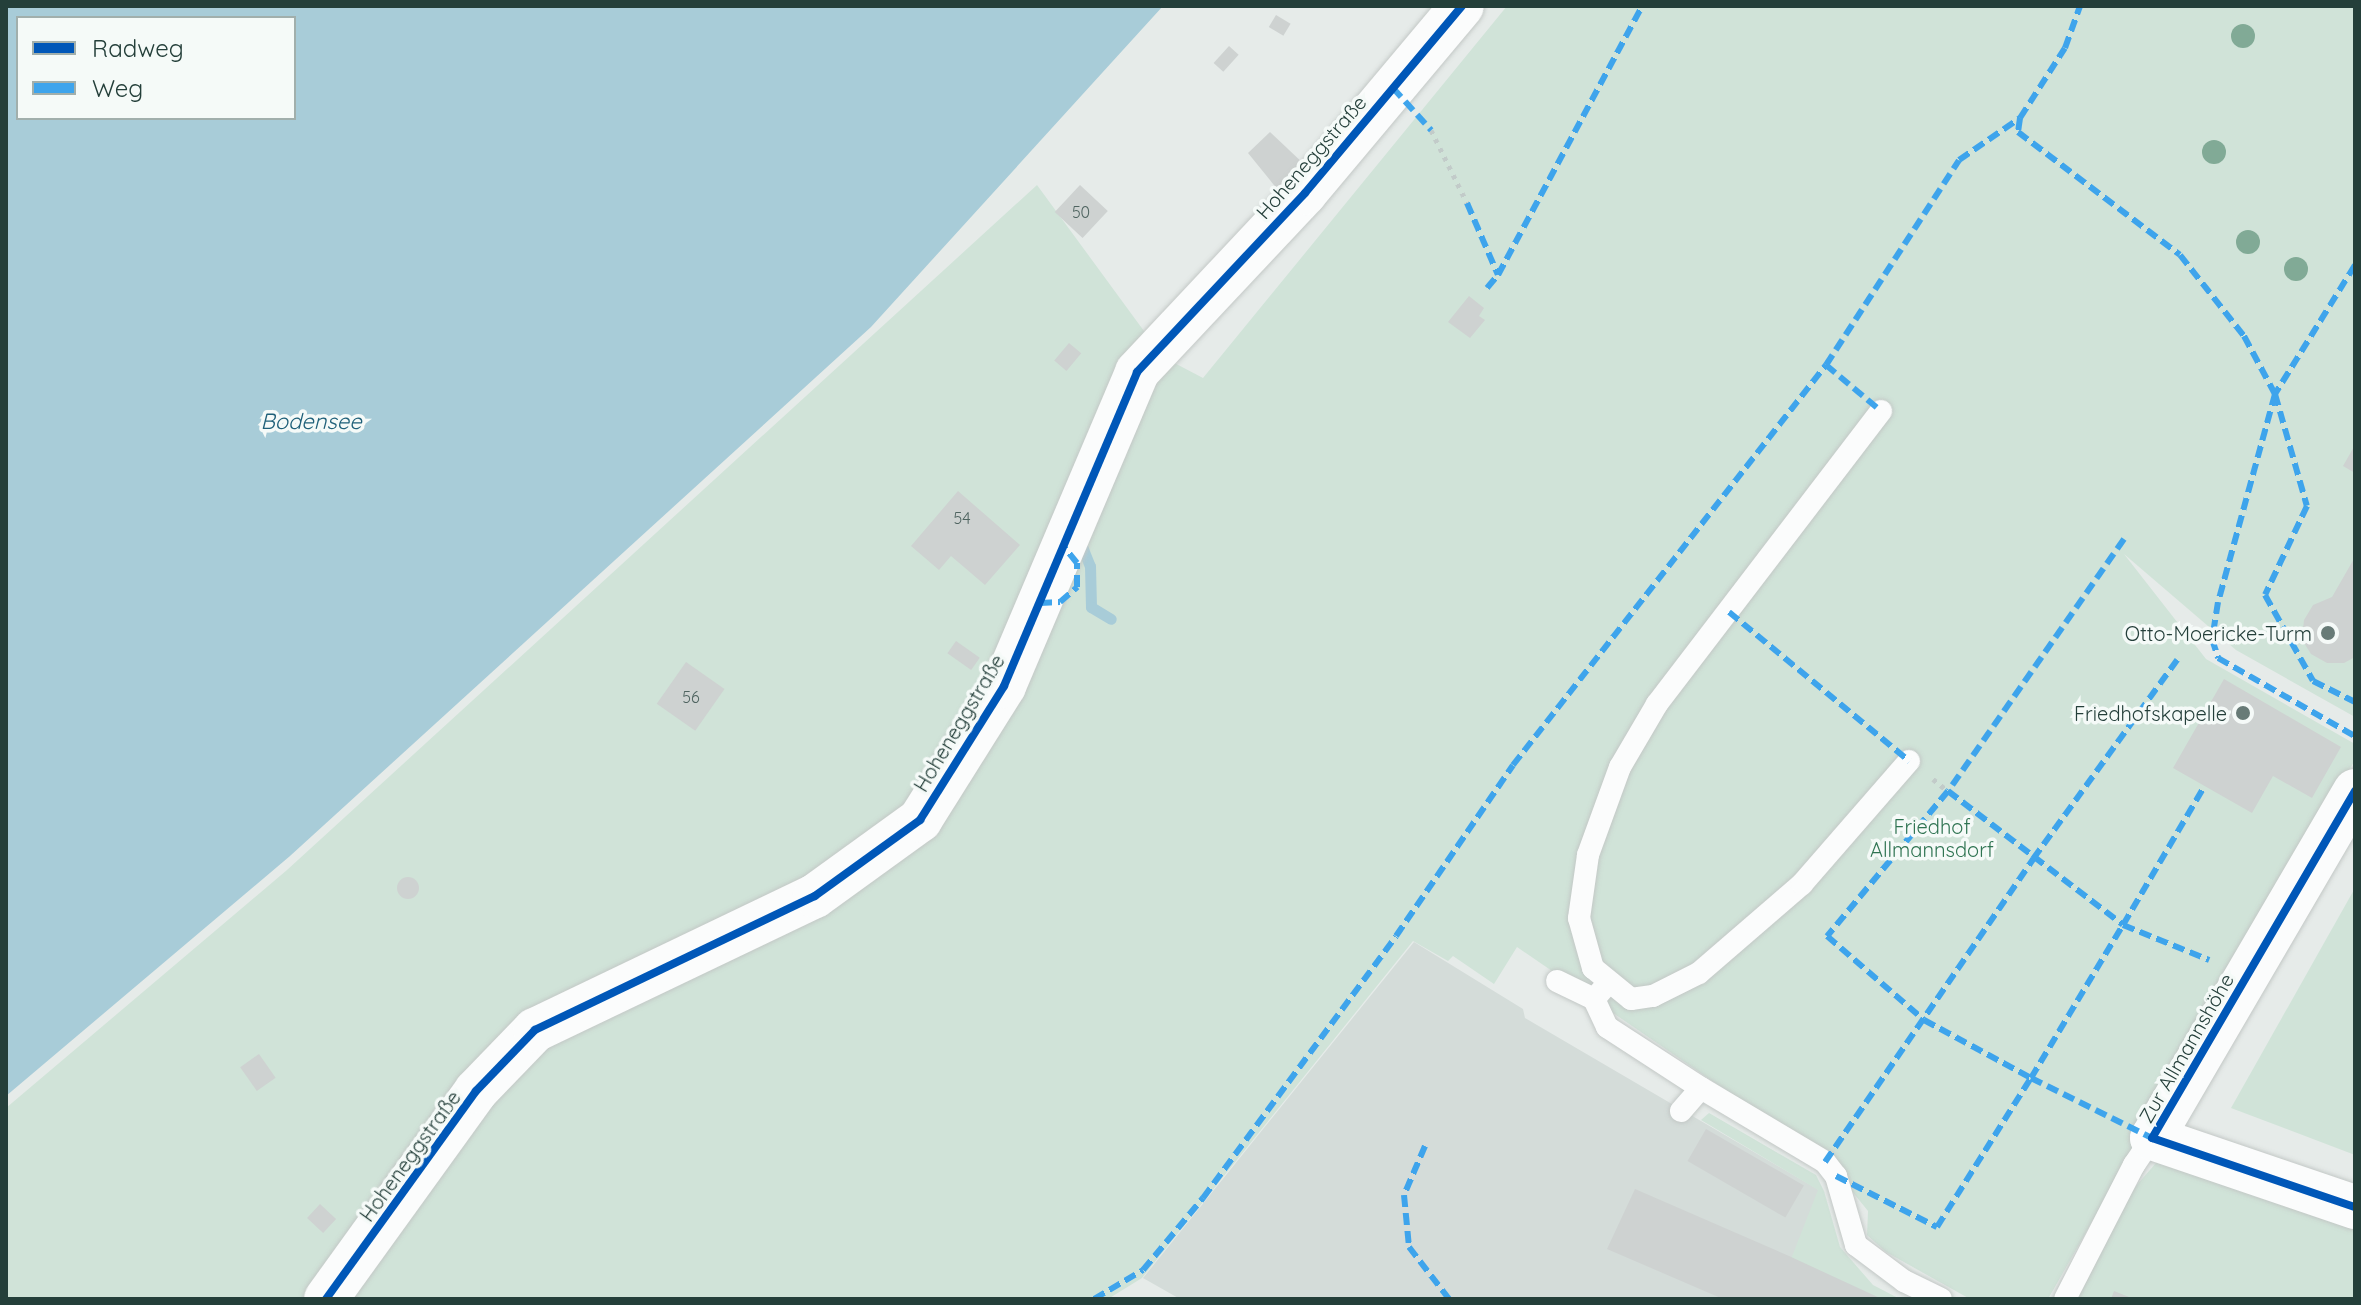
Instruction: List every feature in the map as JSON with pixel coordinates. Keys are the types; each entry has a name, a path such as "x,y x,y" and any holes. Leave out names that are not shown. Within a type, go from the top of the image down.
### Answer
{"street":[{"name":"Hoheneggstraße","path":"326,1299 476,1091 535,1030 815,896 920,820 1004,686 1137,372 1305,193 1462,6"},
{"name":"Zur Allmannshöhe","path":"2355,791 2199,1071 2152,1138 2355,1207"}],"lane":[{"path":"1881,411 1657,704 1620,767 1588,855 1579,918 1601,991 1607,1027 1825,1162 1836,1176 1856,1245 1904,1281 1941,1299"},
{"path":"1557,981 1631,999 1653,996 1699,973 1802,884 1909,761"},
{"path":"1681,1111 1701,1088"},
{"name":"Zur Allmannshöhe","path":"2065,1299 2134,1165 2152,1138"}],"path":[{"path":"1431,130 1467,203"}],"shaded area":[{"path":"1414,942 1523,1009 1525,1018 1819,1190 1792,1259 1881,1299 1180,1299 1143,1278"}],"green space":[{"name":"Friedhof Allmannsdorf","path":"1507,6 2355,6 2355,717 2236,650 2124,554 2206,659 2355,744 2355,760 2048,1299 1970,1299 1886,1252 1867,1235 1868,1211 1826,1159 1517,947 1494,984 1453,956 1448,961 1413,941 1142,1278 1108,1299 6,1299 6,1108 287,870 1037,185 1163,357 1203,378"},
{"path":"2355,888 2355,1155 2231,1108"},
{"path":"1709,1113 1816,1175 1824,1191 1840,1247 1873,1285 1900,1299 1881,1299 1791,1259 1818,1190 1701,1120"},
{"path":"2156,1163 2194,1164 2355,1220 2355,1299 2074,1299 2123,1201"}],"water":[{"name":"Bodensee","path":"6,6 1163,6 871,327 290,856 6,1096"}],"building":[{"path":"1276,15 1291,24 1283,36 1269,27"},
{"path":"1229,46 1239,55 1223,72 1214,63"},
{"path":"1270,132 1305,165 1278,190 1248,153"},
{"path":"1080,185 1108,211 1083,238 1055,212"},
{"path":"1469,296 1484,308 1479,316 1485,320 1470,338 1448,322"},
{"path":"1069,343 1081,353 1066,371 1054,361"},
{"path":"2355,445 2355,473 2343,466"},
{"path":"958,491 1020,545 985,585 951,556 939,570 911,546"},
{"name":"Otto-Moericke-Turm","path":"2355,557 2355,657 2344,663 2327,663 2311,654 2306,646 2302,638 2304,620 2313,605 2332,597"},
{"path":"956,641 980,658 971,670 947,653"},
{"path":"686,662 725,689 695,731 657,704"},
{"name":"Friedhofskapelle","path":"2224,679 2341,747 2312,798 2273,776 2252,813 2173,768"},
{"path":"404,877 412,877 419,888 412,899 404,899 397,892 397,884"},
{"path":"259,1054 276,1078 257,1091 240,1067"},
{"path":"1706,1129 1804,1186 1785,1218 1688,1161"},
{"path":"1635,1189 1882,1299 1723,1299 1607,1249"},
{"path":"320,1204 336,1219 323,1233 307,1218"},
{"path":"2114,1291 2134,1299 2111,1299"}],"waterway":[{"path":"1076,544 1083,549 1090,566 1091,607 1111,619"}],"marked path":[{"path":"1487,288 1498,275 1642,6"},
{"path":"1094,1299 1143,1270 1203,1198 1396,936 1513,765 1826,365 1959,160 2020,118 2065,48 2080,6"},
{"path":"1393,88 1431,130"},
{"path":"2020,118 2018,132 2180,255 2244,336 2275,394 2307,506 2265,595 2313,681 2355,702"},
{"path":"1467,203 1498,275"},
{"path":"2355,265 2275,394 2218,602 2212,639 2218,658 2355,736"},
{"path":"1826,365 1881,411"},
{"path":"2124,539 1948,791 1827,936 1924,1020 2031,1078 2123,925 2209,960"},
{"path":"1040,603 1060,602 1077,587 1077,563 1064,547"},
{"path":"1729,612 1909,761"},
{"path":"1825,1162 2033,859 2177,660"},
{"path":"1948,791 2123,925 2204,787"},
{"path":"1836,1176 1937,1227 2031,1078 2152,1138"},
{"path":"1425,1146 1404,1195 1409,1247 1449,1299"}],"cycle path":[{"path":"326,1299 476,1091 535,1030 815,896 920,820 1004,686 1137,372 1305,193 1462,6"},
{"path":"2355,791 2152,1138 2355,1207"}],"place":[{"name":"Otto-Moericke-Turm","path":"2328,633"},
{"name":"Friedhofskapelle","path":"2243,713"}]}
